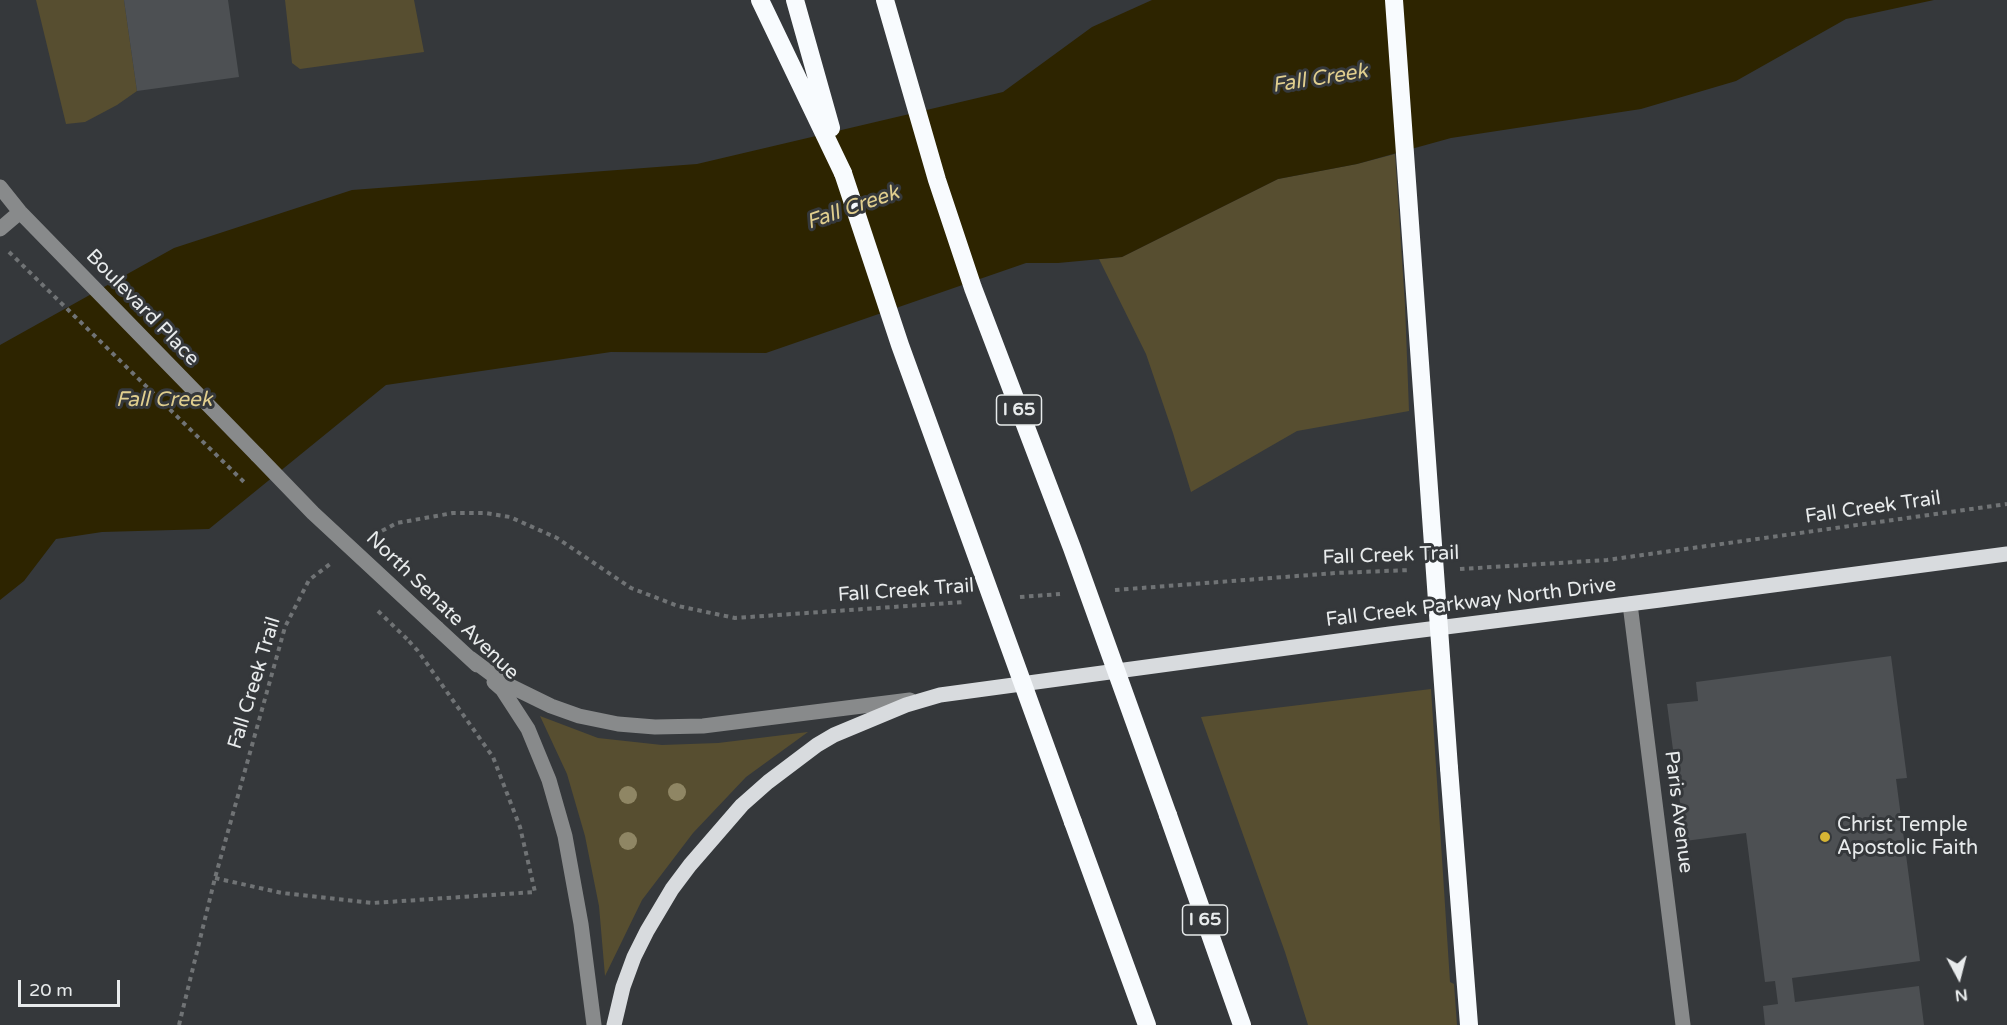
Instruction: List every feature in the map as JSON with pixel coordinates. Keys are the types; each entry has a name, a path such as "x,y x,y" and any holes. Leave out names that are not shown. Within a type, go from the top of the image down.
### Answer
{"highway":[{"path":"760,0 843,173"},
{"path":"795,0 843,173 900,345 1147,1025"},
{"name":"I 65","path":"885,0 937,180 973,288 1072,548 1242,1025"},
{"path":"1394,0 1469,1025"}],"main road":[{"name":"Fall Creek Parkway North Drive","path":"614,1025 627,977 646,931 690,865 742,805 797,759 834,735 895,709 940,694 2007,554"}],"street":[{"name":"Boulevard Place","path":"0,187 20,212 258,455"},
{"path":"0,229 20,212"},
{"name":"North Senate Avenue","path":"258,455 313,513 502,689 528,729 549,780 565,836 582,924 594,1025"},
{"name":"Paris Avenue","path":"1630,604 1683,1025"},
{"path":"470,658 502,682 551,706 579,716 627,725 703,726 899,702 940,694"}],"path":[{"path":"10,253 249,487"},
{"name":"Fall Creek Trail","path":"1449,569 1607,560 2007,504"},
{"name":"Fall Creek Trail","path":"366,539 397,524 453,513 485,513 510,517 557,538 631,588 678,606 735,618 965,602"},
{"name":"Fall Creek Trail","path":"179,1025 215,878 285,627 309,580 338,558"},
{"name":"Fall Creek Trail","path":"1109,591 1336,573 1415,570"},
{"path":"1013,598 1061,594"},
{"path":"215,878 282,893 373,903 535,892 520,827 493,757 418,651 407,639"}],"shaded area":[{"path":"36,0 124,0 137,91 85,122 66,124"},
{"path":"285,0 414,0 424,52 300,69 292,63"},
{"path":"1395,154 1409,411 1297,431 1191,492 1146,354 1099,259 1122,257 1278,179 1357,164"},
{"path":"1431,689 1450,982 1454,984 1457,1025 1308,1025 1285,952 1201,717"},
{"path":"540,716 598,738 662,745 718,743 808,732 746,777 693,833 642,900 605,976 599,906 585,836 567,774"}],"water":[{"name":"Fall Creek","path":"1152,0 1934,0 1846,19 1736,81 1641,109 1451,138 1357,164 1278,179 1122,257 1058,263 1026,263 766,353 611,352 386,385 209,529 102,532 56,539 24,581 0,600 0,345 174,248 352,190 697,164 1003,92 1092,27"}],"building":[{"path":"124,0 228,0 239,77 137,91"},
{"name":"Christ Temple Apostolic Faith","path":"1891,656 1907,778 1896,779 1920,961 1792,978 1795,1002 1919,986 1924,1025 1765,1025 1763,1006 1778,1004 1775,981 1765,982 1746,833 1685,841 1667,704 1698,701 1696,682"}],"place":[{"name":"Christ Temple Apostolic Faith","path":"1825,837"}]}
